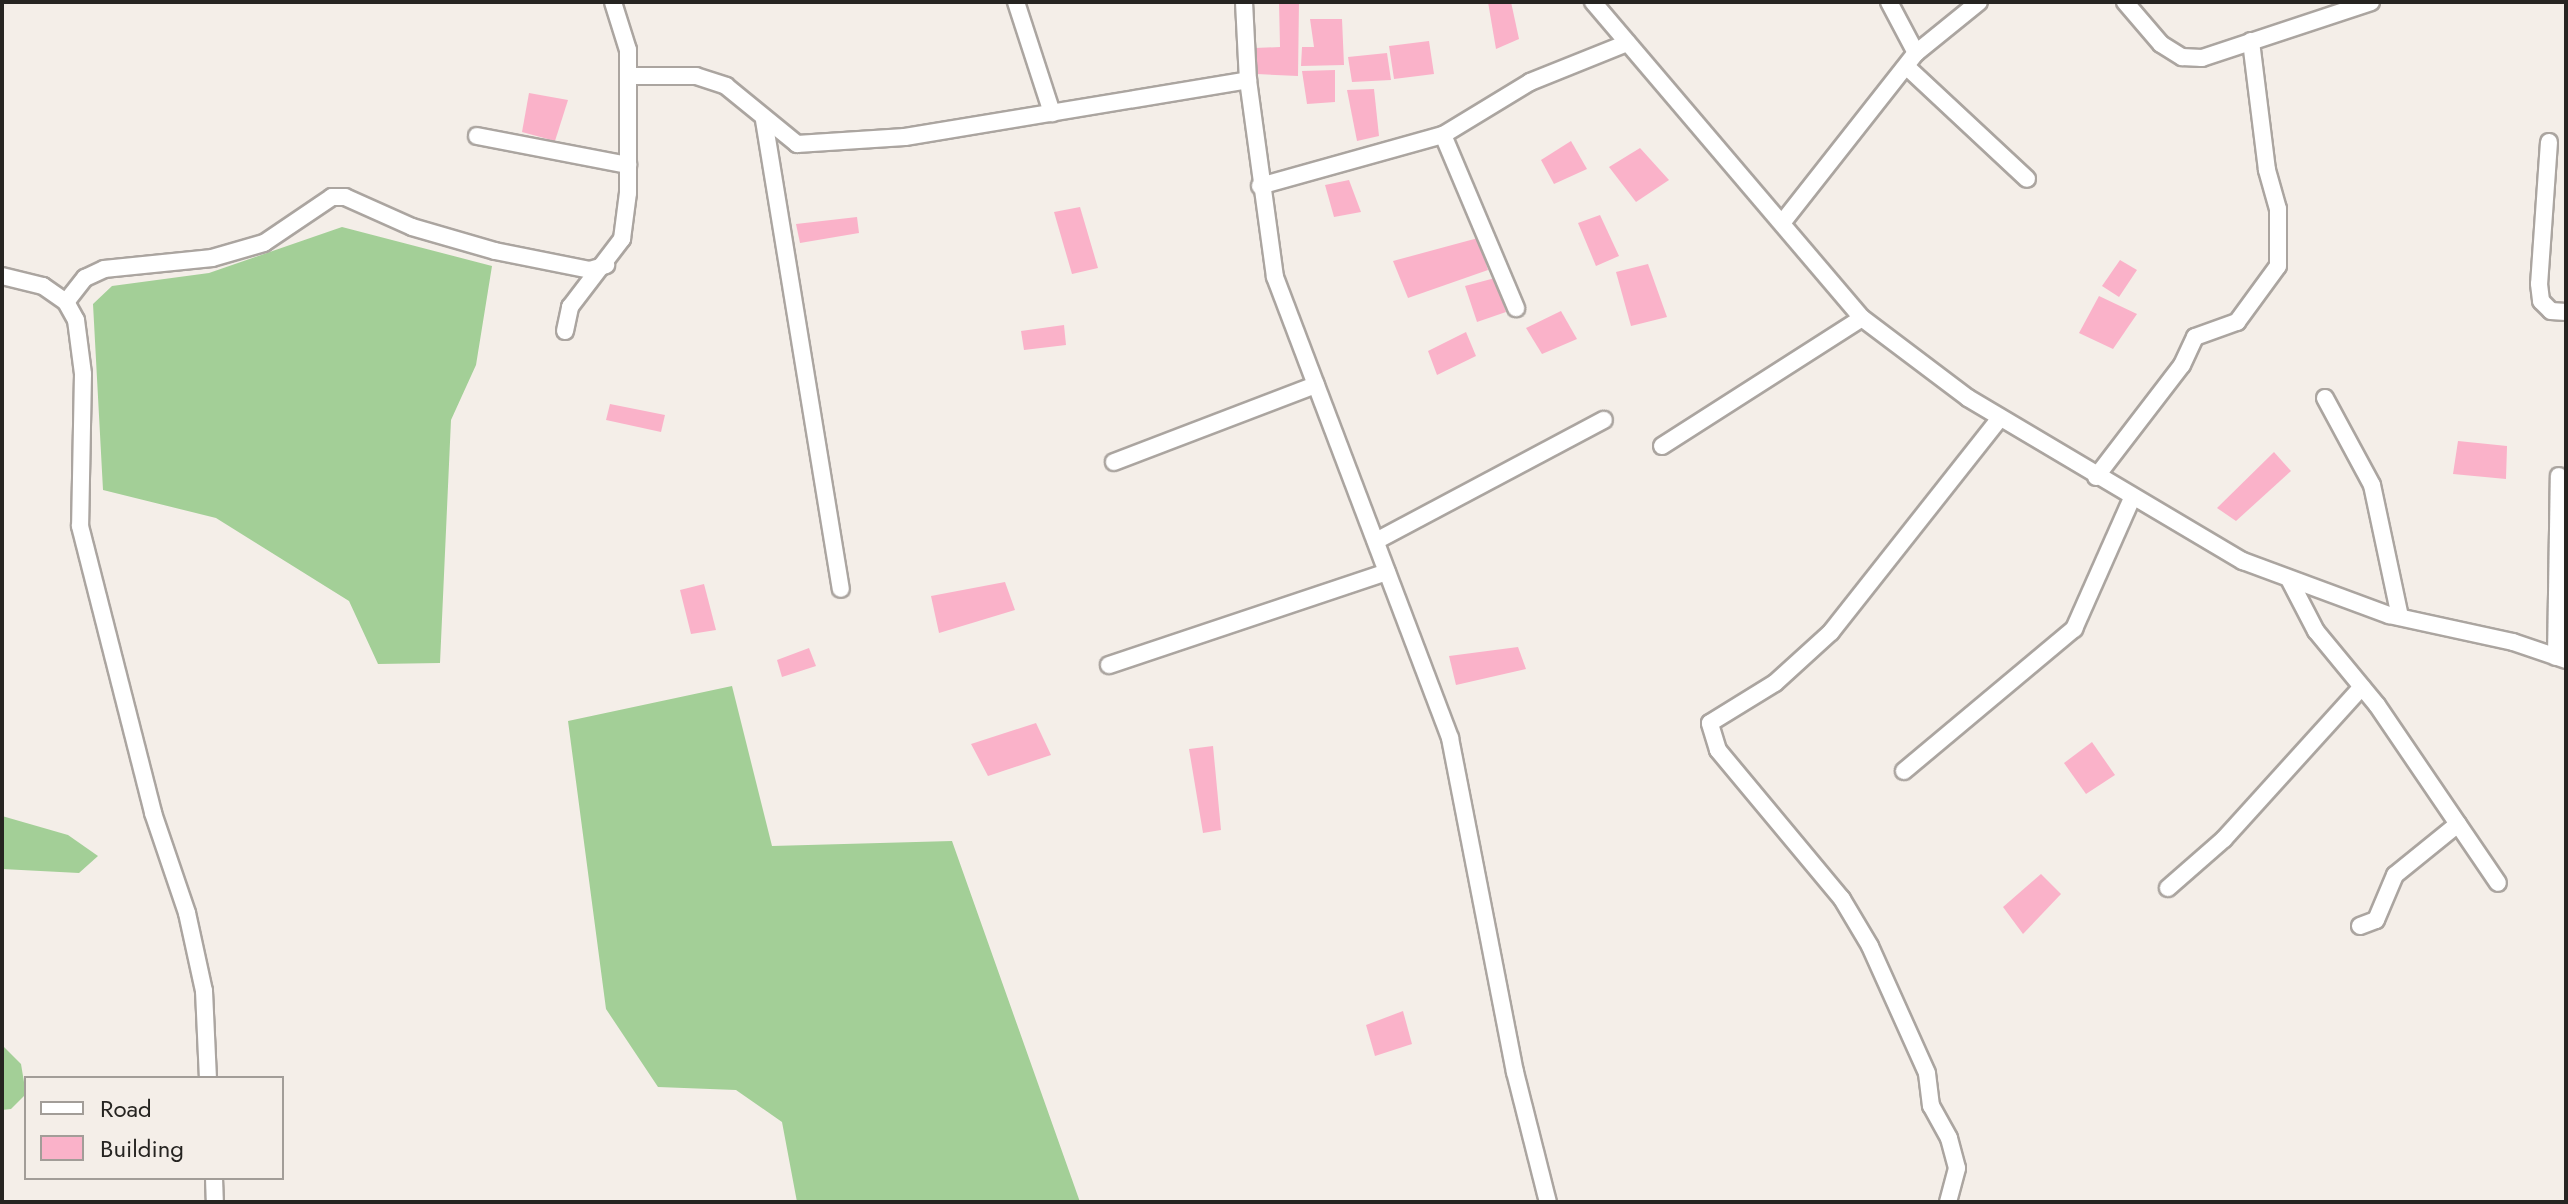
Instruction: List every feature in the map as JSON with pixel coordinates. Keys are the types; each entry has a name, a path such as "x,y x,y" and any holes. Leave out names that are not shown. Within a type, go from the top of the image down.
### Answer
{"street":[{"path":"565,331 570,307 606,265 622,239 628,165 629,76 628,50 613,2"},
{"path":"1016,2 1052,113"},
{"path":"1244,2 1248,80 1260,186 1275,277 1450,738 1515,1072 1548,1202"},
{"path":"1593,2 1862,318 2000,418 2243,561 2400,617 2561,658 2559,476"},
{"path":"1889,2 1912,60 2027,179"},
{"path":"1782,223 1912,60 1979,2"},
{"path":"2125,2 2161,44 2182,57 2202,58 2371,2"},
{"path":"2096,477 2182,365 2195,337 2237,322 2278,266 2278,209 2267,170 2251,41"},
{"path":"1260,186 1443,135 1530,82 1627,43"},
{"path":"629,76 696,76 726,86 797,144 905,137 1248,80"},
{"path":"764,120 841,589"},
{"path":"1443,135 1516,308"},
{"path":"477,136 628,165"},
{"path":"2549,142 2539,284 2541,301 2551,311 2566,312"},
{"path":"66,302 85,278 104,269 212,258 264,243 332,197 345,197 412,227 495,251 590,270 606,265"},
{"path":"2,276 43,286 66,302 76,320 83,374 80,526 153,813 187,913 204,991 208,1076"},
{"path":"1662,446 1862,318"},
{"path":"1114,462 1316,385"},
{"path":"2325,398 2372,485 2400,617"},
{"path":"1948,1202 1957,1168 1949,1138 1931,1106 1927,1073 1870,946 1842,899 1718,750 1710,723 1775,683 1831,632 2000,418"},
{"path":"1376,541 1604,420"},
{"path":"1904,771 2074,629 2132,498"},
{"path":"1109,665 1387,572"},
{"path":"2289,579 2316,631 2362,687 2498,883"},
{"path":"2168,888 2224,839 2362,687"},
{"path":"2360,926 2376,920 2395,875 2458,824"},
{"path":"214,1180 215,1202"}],"green space":[{"path":"342,227 492,266 476,365 451,420 440,663 378,664 349,601 216,518 103,490 93,304 112,286 209,273"},
{"path":"732,686 772,846 952,841 1080,1202 797,1202 782,1122 736,1090 658,1087 606,1009 568,721"},
{"path":"2,816 68,835 98,856 79,873 2,869"},
{"path":"3,1046 21,1064 24,1096 11,1109 2,1110"}],"building":[{"path":"1279,2 1299,2 1298,76 1257,74 1255,48 1280,47"},
{"path":"1488,2 1511,2 1519,39 1496,49"},
{"path":"1310,19 1342,19 1344,65 1301,66 1302,47 1314,47"},
{"path":"1429,41 1434,74 1394,79 1389,46"},
{"path":"1387,53 1391,80 1352,82 1348,57"},
{"path":"1335,70 1335,102 1307,104 1302,71"},
{"path":"1374,89 1379,136 1357,141 1347,90"},
{"path":"529,93 568,100 555,141 522,132"},
{"path":"1571,141 1587,169 1554,184 1541,160"},
{"path":"1640,148 1669,180 1636,202 1609,167"},
{"path":"1349,180 1361,212 1334,217 1325,185"},
{"path":"1080,207 1098,268 1072,274 1054,212"},
{"path":"1600,215 1619,256 1596,266 1578,223"},
{"path":"857,217 859,233 800,243 796,224"},
{"path":"1478,238 1488,270 1408,298 1393,261"},
{"path":"2120,260 2137,270 2119,297 2102,286"},
{"path":"1648,264 1667,317 1631,326 1616,272"},
{"path":"1495,278 1506,312 1477,322 1465,286"},
{"path":"2099,296 2137,314 2113,349 2079,333"},
{"path":"1561,311 1577,339 1542,354 1526,328"},
{"path":"1064,325 1066,345 1024,350 1021,331"},
{"path":"1466,332 1476,356 1437,375 1428,351"},
{"path":"610,404 665,415 661,432 606,420"},
{"path":"2458,441 2507,446 2506,479 2453,474"},
{"path":"2274,452 2291,471 2236,521 2217,508"},
{"path":"1005,582 1015,610 939,633 931,596"},
{"path":"704,584 716,630 691,634 680,590"},
{"path":"1518,647 1526,669 1456,685 1449,656"},
{"path":"809,648 816,666 782,677 777,660"},
{"path":"1036,723 1051,755 988,776 971,744"},
{"path":"2092,742 2115,775 2086,794 2064,763"},
{"path":"1213,746 1221,830 1203,833 1189,749"},
{"path":"2041,874 2061,894 2023,934 2003,907"},
{"path":"1403,1011 1412,1044 1375,1056 1366,1025"}]}
